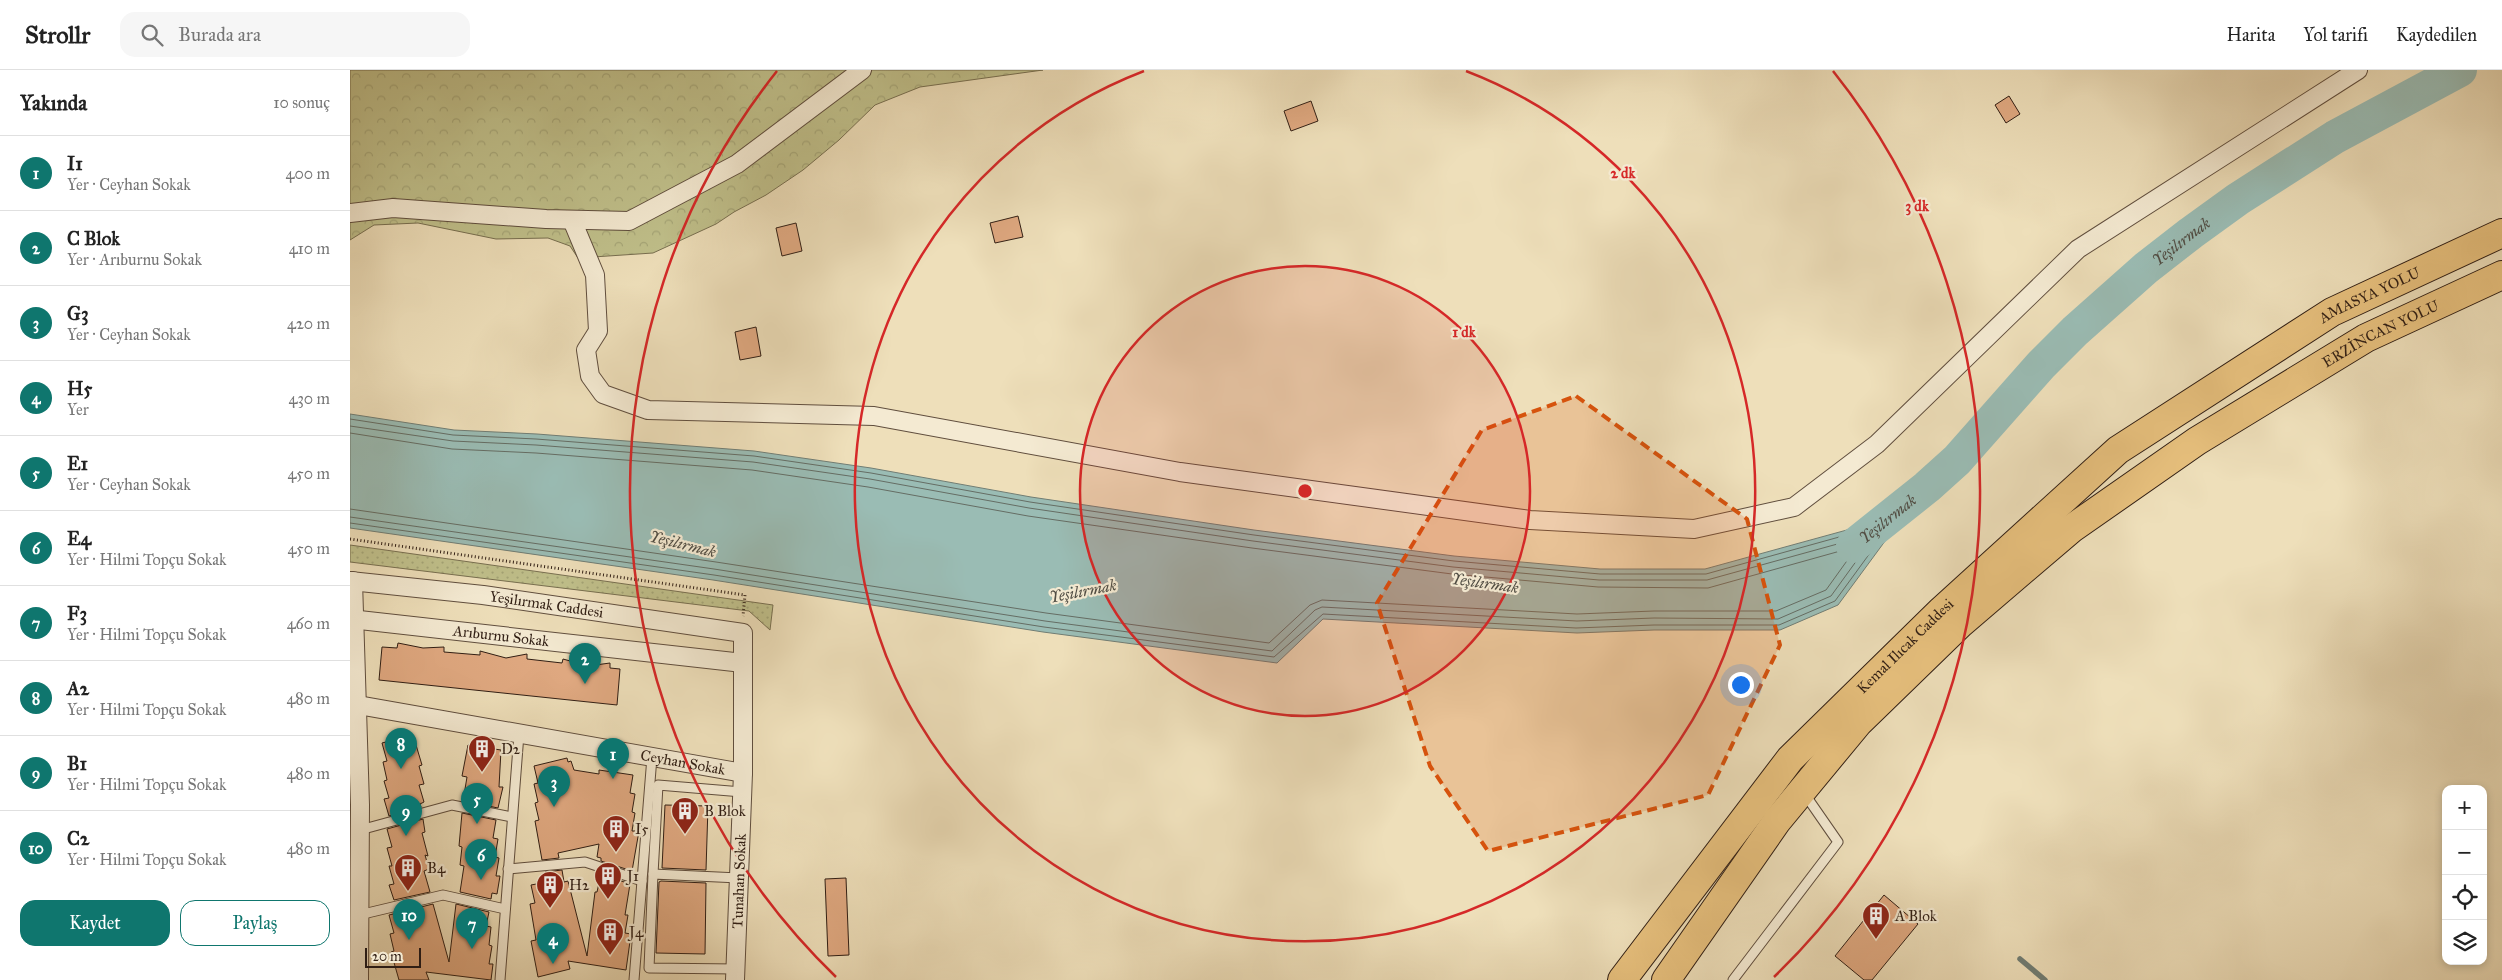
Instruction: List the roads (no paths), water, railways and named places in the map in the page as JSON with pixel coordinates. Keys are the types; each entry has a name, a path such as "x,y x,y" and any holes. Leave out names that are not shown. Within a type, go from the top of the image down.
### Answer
{"highway":[{"name":"AMASYA YOLU","path":"2244,369 2332,312 2502,233"},
{"name":"ERZİNCAN YOLU","path":"2265,400 2366,338 2502,275"},
{"name":"Kemal Ilıcak Caddesi","path":"1622,980 1784,766 1804,745 1942,610 2118,450 2244,369"},
{"name":"Kemal Ilıcak Caddesi","path":"1666,980 1802,790 1858,723 1961,622 2071,529 2197,441 2265,400"}],"street":[{"path":"350,212 393,208 572,220 629,221 737,164 862,70"},
{"path":"572,220 595,275 598,331 586,350 590,376 603,394 648,410 874,416 1190,473 1530,520 1694,530 1794,507 1877,444 2078,249 2358,70"},
{"path":"352,581 352,620 358,705 355,805 360,830 359,980"},
{"name":"Yeşilırmak Caddesi","path":"352,581 483,595 742,633"},
{"name":"Arıburnu Sokak","path":"352,620 742,664"},
{"name":"Tunahan Sokak","path":"735,975 743,773 742,633"},
{"name":"Ceyhan Sokak","path":"358,705 743,773"}],"lane":[{"path":"500,980 519,734"},
{"path":"634,980 652,758"},
{"path":"735,975 649,968 658,785 742,792"},
{"path":"1733,980 1838,842 1802,790"},
{"path":"360,830 452,805 512,817"},
{"path":"508,869 585,862 642,881"},
{"path":"653,874 739,878"},
{"path":"359,914 443,896 505,909"}],"water":[{"path":"350,414 454,430 537,434 754,451 871,468 1031,497 1254,530 1454,556 1600,569 1705,569 1905,514 1838,605 1780,630 1654,630 1577,633 1323,619 1277,663 1043,632 713,580 350,528"}],"waterway":[{"name":"Yeşilırmak","path":"1853,546 1927,487 1957,460 2041,365 2075,331 2146,268 2238,199 2335,137 2460,70"},
{"path":"2020,959 2045,980"}],"place":[{"name":"C Blok","path":"585,684"},
{"name":"A2","path":"401,769"},
{"name":"D2","path":"482,773"},
{"name":"I1","path":"613,779"},
{"name":"G3","path":"554,807"},
{"name":"E1","path":"477,824"},
{"name":"B Blok","path":"685,835"},
{"name":"B1","path":"406,836"},
{"name":"I5","path":"616,853"},
{"name":"E4","path":"481,880"},
{"name":"B4","path":"408,892"},
{"name":"J1","path":"608,900"},
{"name":"H2","path":"550,909"},
{"name":"C2","path":"409,940"},
{"name":"A Blok","path":"1876,940"},
{"name":"F3","path":"472,949"},
{"name":"J4","path":"610,956"},
{"name":"H5","path":"553,964"}]}
